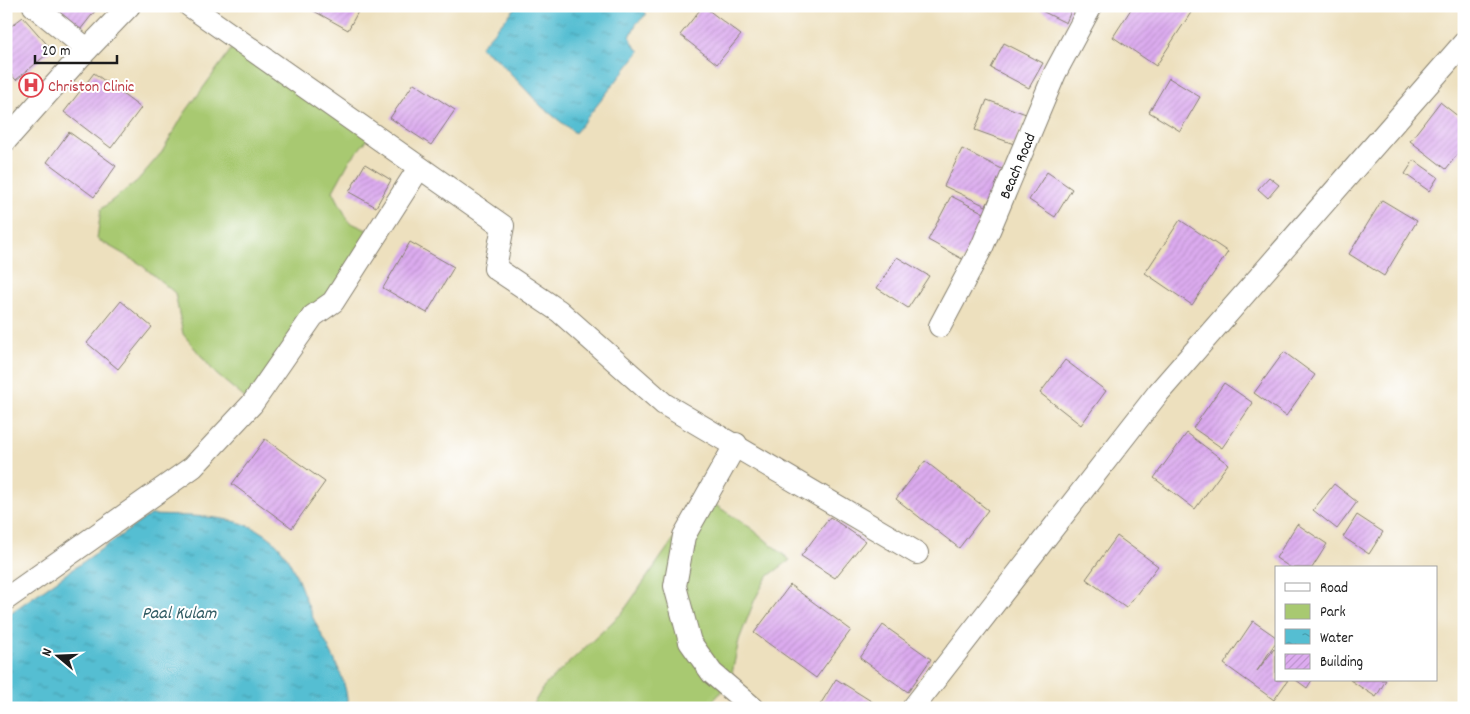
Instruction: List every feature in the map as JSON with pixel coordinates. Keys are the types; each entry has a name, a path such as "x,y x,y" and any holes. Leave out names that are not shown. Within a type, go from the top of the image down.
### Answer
{"street":[{"path":"34,6 87,50"},
{"path":"6,140 14,118 87,50 129,6"},
{"path":"190,6 504,226 495,268 559,311 664,404 736,444 917,553"},
{"name":"Beach Road","path":"940,326 982,247 1056,73 1091,6"},
{"path":"913,708 1159,392 1464,43"},
{"path":"6,599 193,467 252,404 312,316 333,302 419,168"},
{"path":"736,444 684,536 675,586 690,642 712,673 753,708"}],"green space":[{"path":"238,40 372,134 350,160 333,191 349,222 376,234 252,404 216,374 183,334 175,293 139,263 97,239 101,209 137,181 162,152 184,114"},
{"path":"703,497 751,528 790,560 767,577 755,599 739,640 730,683 706,708 531,708 544,686 622,613"}],"water":[{"path":"517,6 639,6 647,14 636,24 630,37 635,47 640,51 575,133 542,107 497,59 480,47"},
{"name":"Paal Kulam","path":"150,515 223,519 241,523 272,539 289,562 342,677 347,698 347,708 6,708 6,616"}],"building":[{"path":"50,6 99,6 80,30"},
{"path":"305,6 361,6 348,30"},
{"path":"703,6 741,35 717,64 680,35"},
{"path":"1032,6 1073,6 1066,23"},
{"path":"1133,6 1191,6 1194,8 1156,66 1113,37"},
{"path":"23,17 52,50 16,80 6,69 6,30"},
{"path":"1004,43 1043,63 1029,88 991,68"},
{"path":"94,73 141,108 111,148 64,112"},
{"path":"1169,78 1200,97 1180,131 1149,112"},
{"path":"414,83 455,110 431,145 390,118"},
{"path":"987,100 1026,114 1014,144 975,130"},
{"path":"1440,102 1464,121 1464,146 1446,169 1410,141"},
{"path":"69,132 116,166 94,197 47,162"},
{"path":"962,149 1004,170 986,206 944,186"},
{"path":"1414,160 1438,177 1429,191 1405,174"},
{"path":"365,164 391,180 376,207 349,192"},
{"path":"1047,172 1072,189 1055,217 1029,200"},
{"path":"1269,177 1279,185 1268,198 1258,189"},
{"path":"951,196 988,215 964,260 928,240"},
{"path":"1382,200 1417,221 1384,276 1349,254"},
{"path":"1180,220 1228,252 1192,305 1145,273"},
{"path":"410,242 454,267 427,313 383,288"},
{"path":"897,257 929,276 908,308 877,288"},
{"path":"121,301 152,327 118,369 87,343"},
{"path":"1284,352 1315,375 1286,416 1254,393"},
{"path":"1065,360 1106,391 1081,425 1040,393"},
{"path":"1224,383 1253,403 1222,448 1193,428"},
{"path":"1187,433 1228,464 1195,509 1154,478"},
{"path":"265,439 325,482 292,528 232,484"},
{"path":"925,461 988,510 959,548 896,499"},
{"path":"1334,484 1357,502 1337,529 1313,510"},
{"path":"1357,515 1383,532 1369,554 1343,537"},
{"path":"830,517 865,541 835,578 801,556"},
{"path":"1297,524 1327,544 1313,566 1288,566 1276,558"},
{"path":"1117,536 1158,566 1126,608 1086,579"},
{"path":"790,585 851,630 816,678 754,633"},
{"path":"1253,621 1275,636 1275,644 1257,671 1274,649 1275,682 1287,682 1274,700 1224,664"},
{"path":"883,625 931,659 908,692 860,658"},
{"path":"836,679 879,706 878,708 818,708"},
{"path":"1299,682 1311,682 1307,688"},
{"path":"1353,682 1385,682 1376,697"}],"place":[{"name":"Christon Clinic","path":"31,85"}]}
